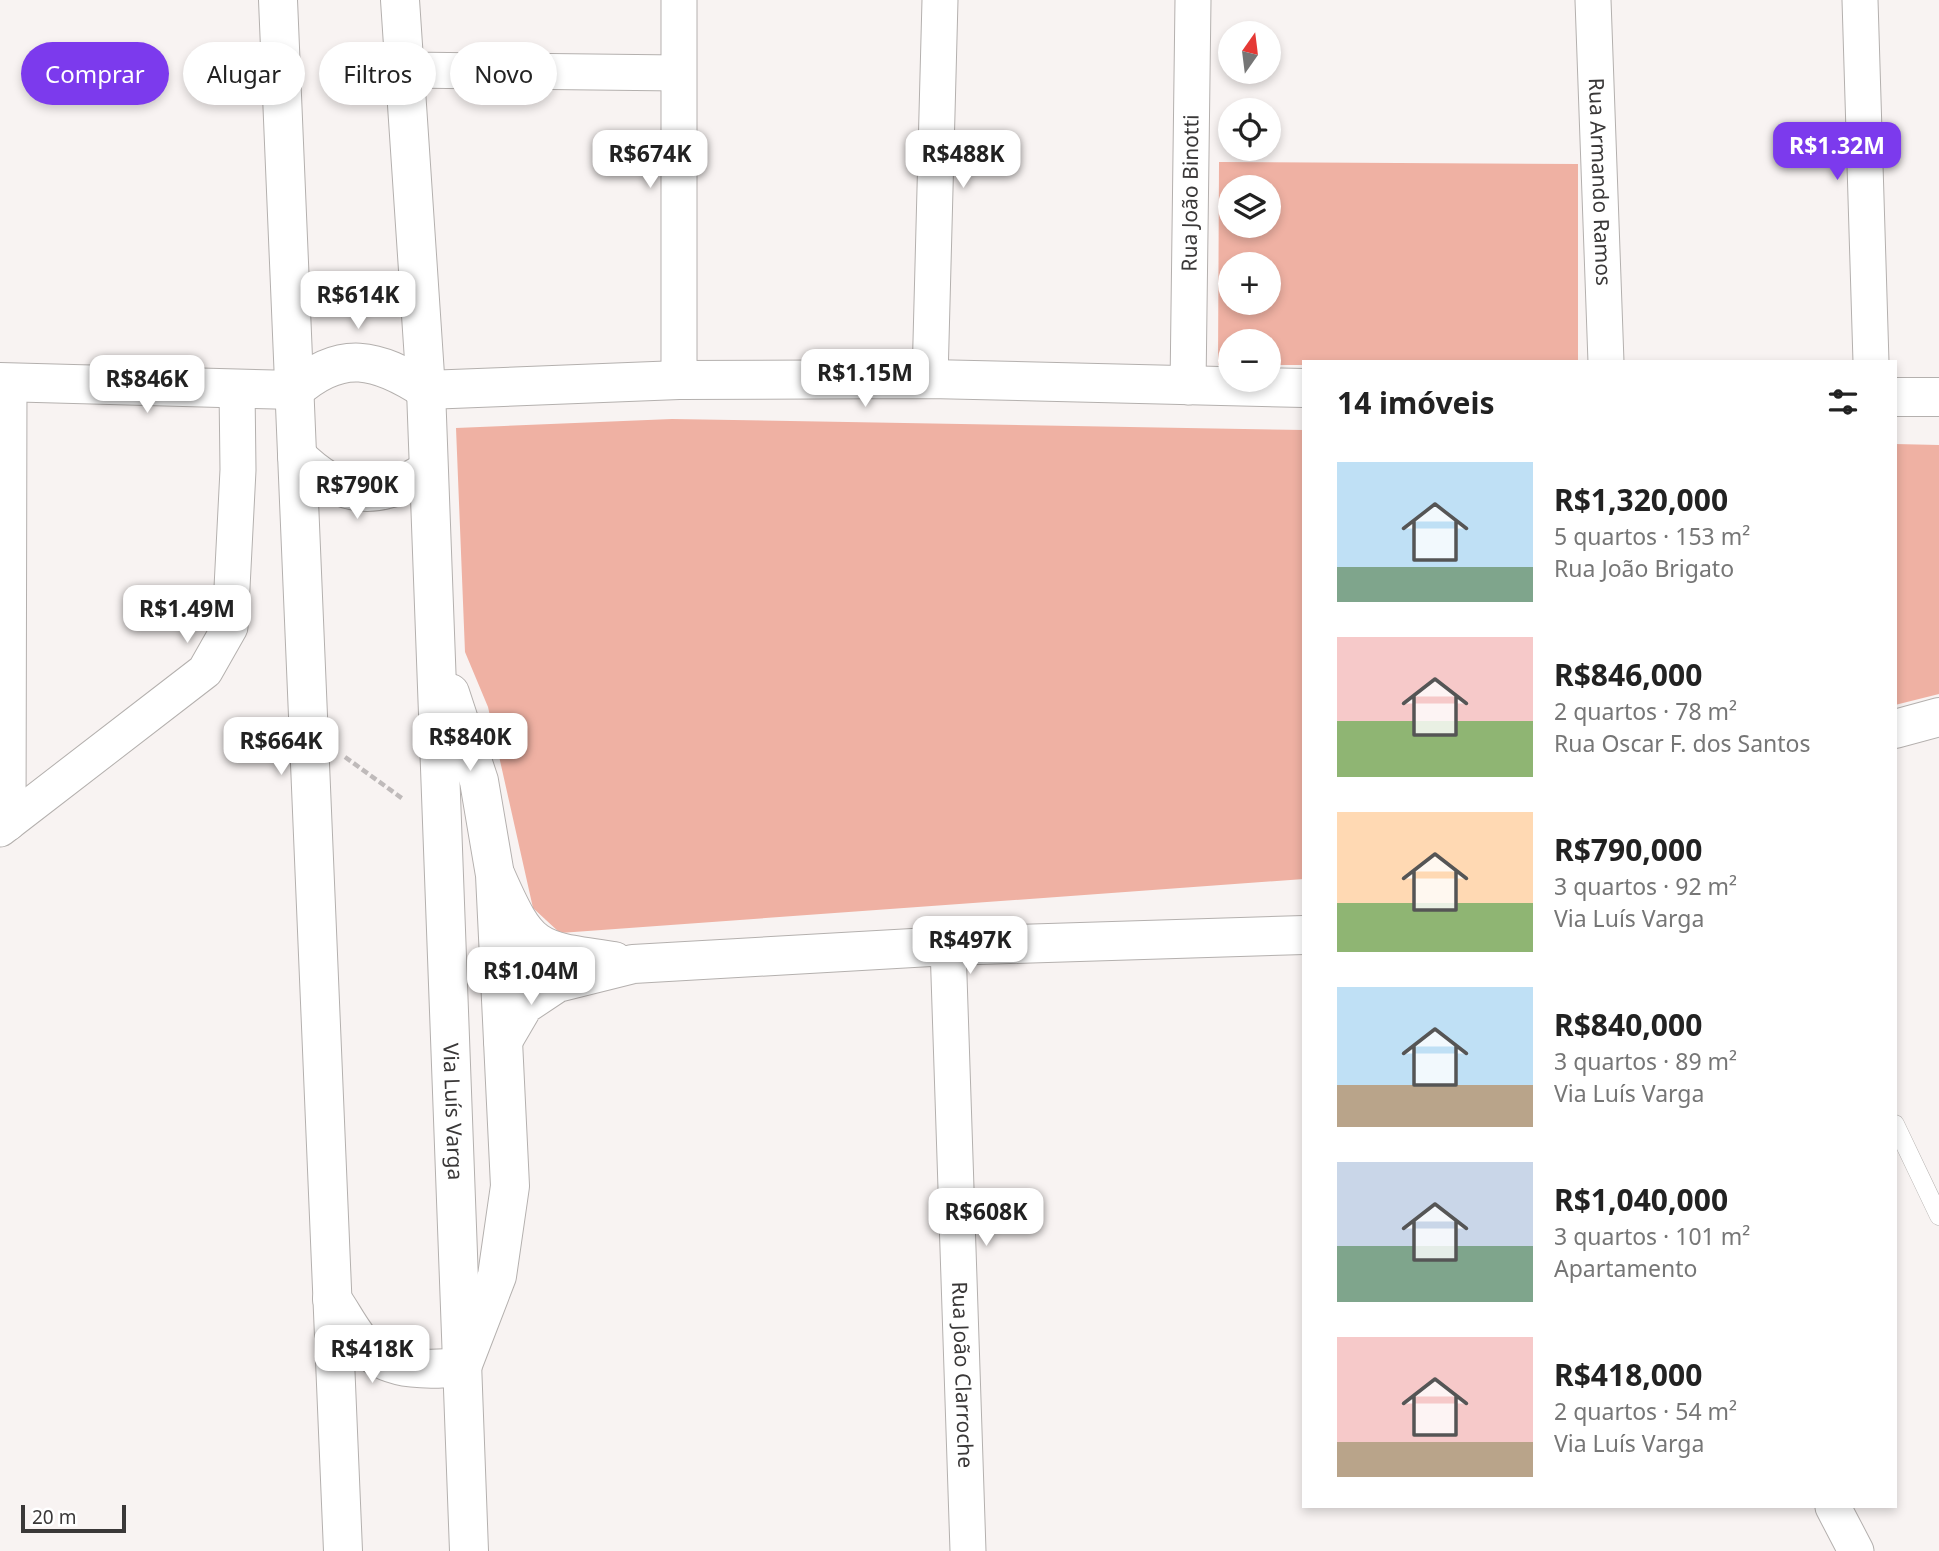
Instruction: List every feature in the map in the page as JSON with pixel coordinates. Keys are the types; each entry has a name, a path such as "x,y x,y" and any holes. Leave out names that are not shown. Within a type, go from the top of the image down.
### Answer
{"main road":[{"path":"278,0 343,1551"},
{"name":"Via Luís Varga","path":"400,0 404,42"},
{"name":"Via Luís Varga","path":"409,105 426,390 470,1551"},
{"path":"4,382 295,390 312,374 334,365 357,361 380,365 426,390 679,380 930,379 1302,388"},
{"path":"1897,397 1939,397"},
{"path":"297,456 318,478 345,490 375,493 404,486 428,470"},
{"path":"332,1298 368,1350 397,1365 430,1370 463,1367 497,1276 510,1186 495,875 479,781 435,648"},
{"path":"1897,728 1939,718"},
{"path":"495,875 517,923 538,945 563,954 633,964"},
{"path":"503,1041 524,1005 556,983 633,964 948,946 1302,935"}],"street":[{"path":"679,0 679,380"},
{"path":"930,379 940,0"},
{"name":"Rua João Binotti","path":"1188,387 1193,0"},
{"name":"Rua Armando Ramos","path":"1593,0 1606,360"},
{"path":"1860,0 1871,360"},
{"path":"436,70 678,73"},
{"path":"4,382 4,826"},
{"path":"4,826 205,671 230,627 238,470 237,388"},
{"name":"Rua João Clarroche","path":"948,946 968,1551"},
{"path":"1834,1508 1856,1551"}],"lane":[{"path":"1897,1128 1939,1216"}],"path":[{"path":"310,759 344,756 442,828"}],"shaded area":[{"path":"1219,162 1578,164 1578,360 1302,360 1302,365 1281,365 1281,329 1218,329 1218,315 1281,315 1281,252 1219,252 1219,238 1281,238 1281,175 1219,175"},
{"path":"672,419 1302,430 1302,879 560,933 533,908 488,707 465,652 456,428"},
{"path":"1897,444 1939,445 1939,694 1897,704"}]}
